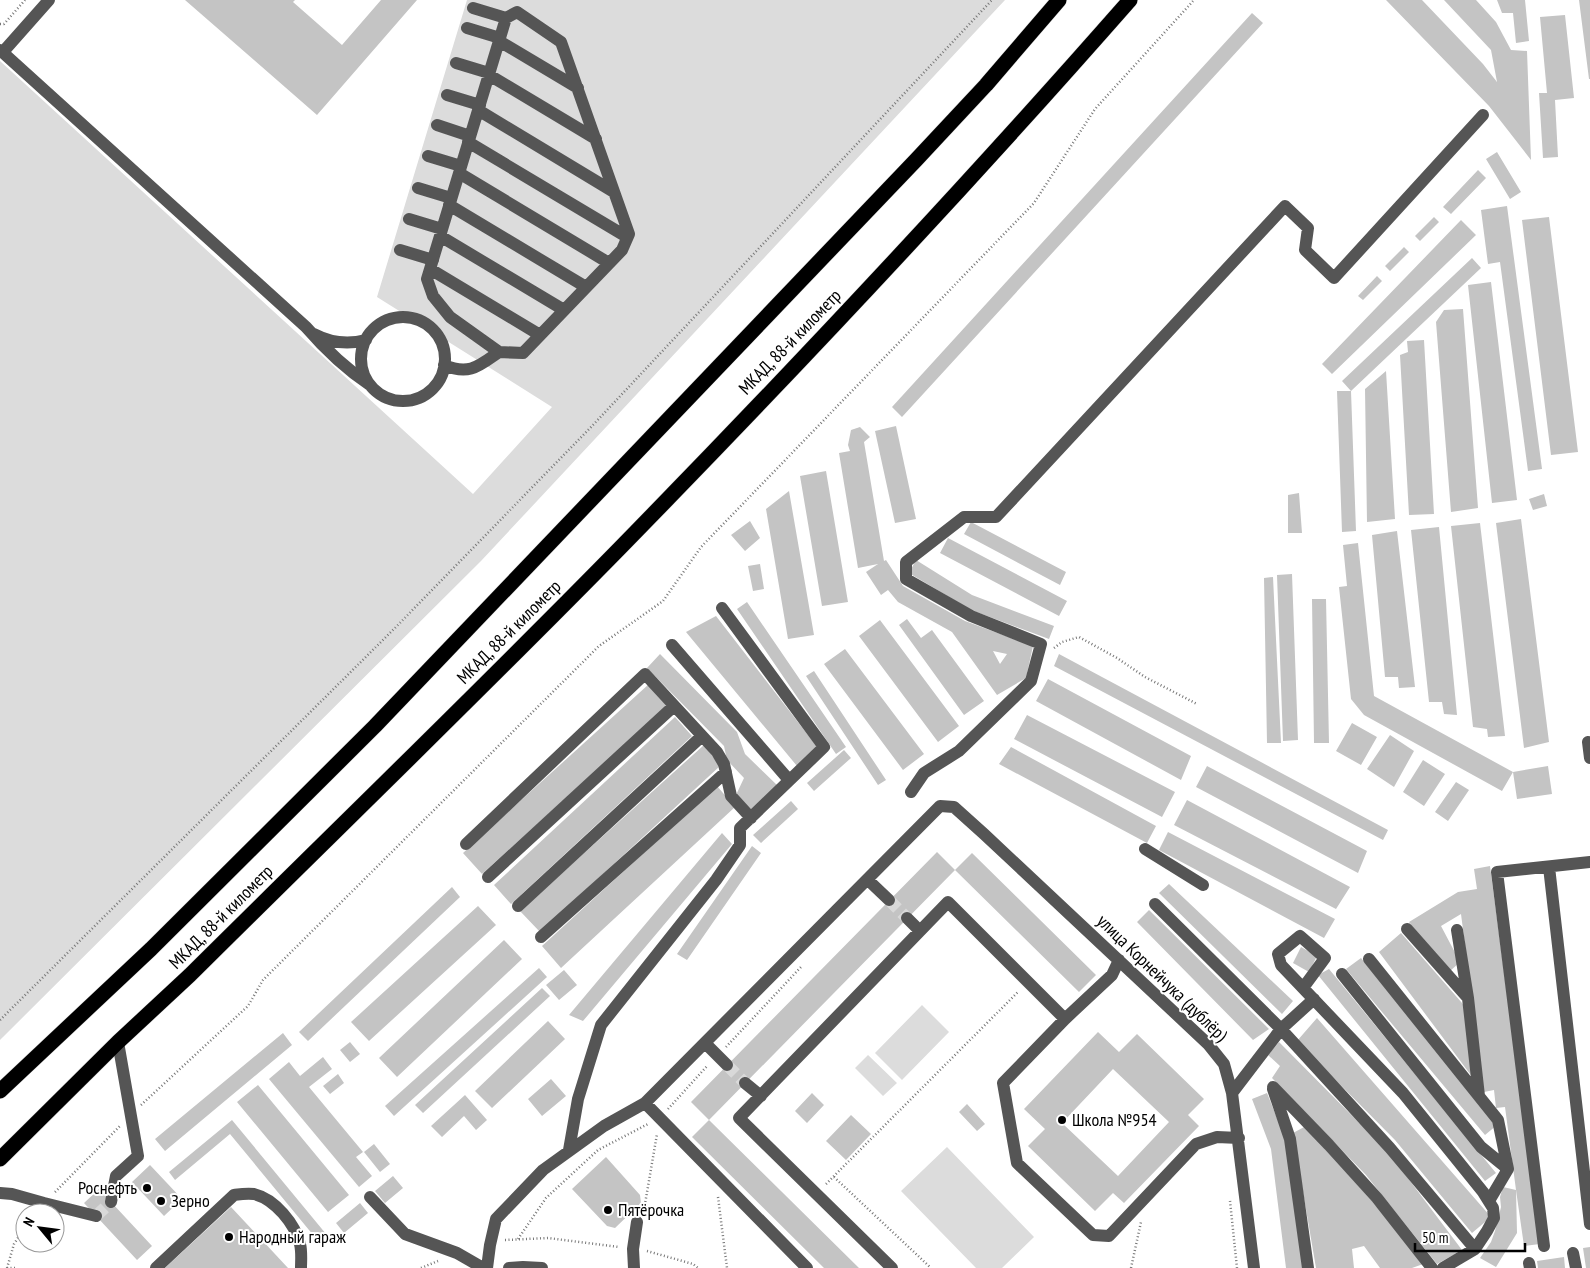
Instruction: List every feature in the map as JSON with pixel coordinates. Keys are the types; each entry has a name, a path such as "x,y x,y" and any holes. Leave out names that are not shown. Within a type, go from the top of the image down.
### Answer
{"highway":[{"name":"МКАД, 88-й километр","path":"0,1091 151,949 374,726 986,85 1059,0"},
{"name":"МКАД, 88-й километр","path":"0,1159 118,1042 204,961 619,548 832,326 1028,116 1130,0"}],"street":[{"path":"49,0 1,51 306,328 323,347 356,376 384,396 402,401 412,400 429,392 440,377 444,365 444,350 436,333 429,326 412,318 394,318 377,326 366,340 361,358 365,377 370,385"},
{"path":"473,8 506,18 518,12 561,42 629,234 622,250 523,353 499,352 450,317 433,296 427,279 506,18"},
{"path":"467,28 500,39 578,88"},
{"path":"456,64 489,74 596,139"},
{"path":"447,95 479,108 614,192"},
{"path":"911,792 924,773 959,751 1031,681 1041,644 971,616 906,579 906,562 964,517 996,518 1285,206 1308,228 1305,250 1334,278 1483,116"},
{"path":"437,126 469,139 627,237"},
{"path":"428,156 460,169 610,263"},
{"path":"418,188 450,202 586,287"},
{"path":"409,219 441,232 564,310"},
{"path":"400,250 431,264 540,335"},
{"path":"306,328 321,338 339,343 366,340"},
{"path":"444,365 452,368 469,369 483,364 499,352"},
{"path":"569,1150 578,1099 601,1025 716,880 740,845 740,828 824,747 722,608"},
{"path":"672,645 789,780"},
{"path":"466,844 645,674 717,752 724,764 730,796 751,818"},
{"path":"488,877 674,706"},
{"path":"518,906 702,736"},
{"path":"1588,742 1590,758"},
{"path":"541,937 726,772"},
{"name":"улица Корнейчука (дублёр)","path":"868,880 940,806 954,807 1208,1044 1224,1064 1232,1093 1254,1268"},
{"path":"1145,849 1203,885"},
{"path":"1544,1246 1498,872 1590,862"},
{"path":"1549,867 1590,1224"},
{"path":"487,1268 496,1219 543,1170 604,1126 645,1103 868,880 889,900"},
{"path":"892,1268 739,1118 948,902 1065,1019"},
{"path":"1155,904 1280,1029 1390,1148 1474,1249"},
{"path":"907,918 920,931"},
{"path":"1407,929 1468,998"},
{"path":"1458,930 1479,1096"},
{"path":"1369,959 1498,1120 1508,1169 1488,1201"},
{"path":"1119,960 1112,975 1065,1019 1003,1083 1017,1163 1093,1236 1109,1236 1196,1144 1217,1137 1239,1138"},
{"path":"1342,974 1481,1147 1508,1169"},
{"path":"1303,988 1403,1093 1483,1192 1493,1208 1494,1218 1482,1241 1474,1249 1443,1268"},
{"path":"1232,1093 1280,1029 1314,998"},
{"path":"111,1202 116,1176 138,1156 118,1042"},
{"path":"705,1043 727,1065"},
{"path":"745,1083 761,1096"},
{"path":"1308,1268 1290,1139 1273,1087 1377,1198 1432,1268"},
{"path":"645,1103 807,1268"},
{"path":"0,1193 12,1194 44,1203"},
{"path":"156,1268 234,1196 247,1193 256,1194 268,1200 294,1228 300,1245 301,1268"},
{"path":"370,1197 405,1234 457,1253 484,1268"},
{"path":"65,1208 96,1216"},
{"path":"634,1268 633,1249 636,1218"},
{"path":"1573,1254 1576,1268"},
{"path":"509,1268 542,1268"}],"path":[{"path":"0,24 4,24 25,0"},
{"path":"0,1020 395,628 586,432 992,0"},
{"path":"44,1203 131,1114 248,1006 263,980 599,646 663,601 701,546 1034,203 1095,109 1194,0"},
{"path":"1047,654 1062,642 1079,637 1117,658 1145,677 1197,704"},
{"path":"518,1239 546,1198 598,1150 659,1118 804,964"},
{"path":"816,1194 1028,982"},
{"path":"636,1218 646,1204 659,1118"},
{"path":"716,1176 726,1268"},
{"path":"834,1177 931,1268"},
{"path":"1230,1193 1237,1268"},
{"path":"1132,1268 1145,1199"},
{"path":"490,1245 507,1239 548,1238 633,1249 693,1264 698,1268"},
{"path":"15,1242 7,1268 16,1268"},
{"path":"421,1268 457,1253"}],"shaded area":[{"path":"467,0 1005,0 481,561 0,1040 0,61 473,494 552,407 377,297"},
{"path":"922,1005 949,1032 902,1080 875,1053"},
{"path":"868,1055 897,1083 883,1096 855,1068"},
{"path":"947,1147 1034,1237 1002,1268 976,1268 901,1191"}],"building":[{"path":"185,0 295,0 293,2 342,45 381,0 417,0 317,115"},
{"path":"1386,0 1422,0 1483,64 1497,82 1491,50 1444,0 1476,0 1496,22 1511,50 1527,51 1531,160 1489,106"},
{"path":"1497,0 1525,0 1529,41 1516,43 1513,13 1502,13"},
{"path":"1579,0 1590,0 1590,79 1589,79"},
{"path":"1252,13 1263,23 902,417 892,407"},
{"path":"1565,15 1574,98 1555,100 1558,157 1543,158 1539,93 1547,93 1540,17"},
{"path":"1497,152 1521,192 1510,199 1486,159"},
{"path":"1478,170 1486,178 1451,214 1443,207"},
{"path":"1507,206 1542,469 1528,471 1500,262 1488,264 1481,210"},
{"path":"1434,217 1439,222 1420,241 1415,236"},
{"path":"1549,217 1578,452 1551,455 1522,220"},
{"path":"1461,220 1476,235 1332,374 1322,364"},
{"path":"1404,247 1409,252 1390,271 1385,266"},
{"path":"1472,258 1481,268 1351,391 1342,381"},
{"path":"1377,276 1382,281 1363,300 1358,296"},
{"path":"1491,282 1517,500 1492,503 1468,285"},
{"path":"1463,309 1478,508 1451,512 1436,322 1444,310"},
{"path":"1424,340 1434,514 1409,515 1400,355 1408,352 1407,341"},
{"path":"1386,371 1395,519 1367,522 1365,389"},
{"path":"1337,391 1351,391 1356,531 1342,532"},
{"path":"896,426 916,519 895,523 875,431"},
{"path":"860,427 870,437 864,442 884,561 886,560 903,586 965,621 1033,646 1026,678 997,695 952,632 898,602 888,590 881,595 866,572 878,564 858,568 839,453 850,451 848,445 851,430","holes":["993,651 1007,654 1000,664"]},
{"path":"826,471 848,602 822,606 800,476"},
{"path":"789,491 814,635 788,639 766,509"},
{"path":"1299,493 1302,533 1288,533 1288,495"},
{"path":"1544,494 1547,506 1533,510 1529,499"},
{"path":"1521,519 1549,742 1524,748 1496,523"},
{"path":"750,521 760,538 745,551 731,535"},
{"path":"971,522 1066,572 1060,585 964,534"},
{"path":"1480,523 1505,736 1488,737 1487,729 1473,727 1451,526"},
{"path":"1439,527 1457,715 1444,714 1442,702 1429,702 1411,530"},
{"path":"1397,531 1415,687 1399,688 1398,677 1385,677 1372,535"},
{"path":"948,538 1067,601 1059,616 940,553"},
{"path":"1358,543 1374,696 1513,772 1502,791 1364,715 1351,699 1339,587 1347,586 1343,545"},
{"path":"916,560 972,595 1054,626 1049,639 971,610 909,573"},
{"path":"760,564 764,589 753,591 748,566"},
{"path":"1292,574 1298,740 1283,741 1277,575"},
{"path":"1273,577 1281,743 1267,743 1264,578"},
{"path":"1312,599 1326,599 1329,743 1314,743"},
{"path":"747,602 846,747 836,754 737,609"},
{"path":"716,616 818,748 797,766 686,632"},
{"path":"907,619 921,638 932,630 984,701 964,715 899,625"},
{"path":"880,620 959,726 938,742 859,636"},
{"path":"845,649 924,754 903,770 824,664"},
{"path":"660,654 737,732 745,754 778,786 751,811 736,795 744,778 727,760 724,746 647,668"},
{"path":"1059,654 1388,830 1383,840 1054,666"},
{"path":"814,671 886,780 878,785 806,676"},
{"path":"1048,679 1191,756 1181,780 1036,701"},
{"path":"649,684 668,705 482,874 463,853"},
{"path":"1027,715 1175,792 1162,817 1014,739"},
{"path":"675,717 692,736 511,904 494,885"},
{"path":"1352,723 1377,737 1361,765 1336,751"},
{"path":"1390,735 1414,751 1394,787 1367,769"},
{"path":"704,745 720,766 540,932 520,911"},
{"path":"1011,747 1156,826 1147,843 999,764"},
{"path":"844,750 851,758 814,791 807,783"},
{"path":"1423,760 1445,774 1424,806 1403,792"},
{"path":"1207,766 1367,851 1358,873 1196,787"},
{"path":"1548,766 1552,794 1517,799 1513,772"},
{"path":"1456,782 1469,790 1448,821 1435,812"},
{"path":"717,786 735,807 561,968 542,946"},
{"path":"1187,800 1350,887 1336,909 1174,825"},
{"path":"791,801 798,809 761,843 753,835"},
{"path":"1168,832 1335,919 1324,938 1159,850"},
{"path":"722,833 732,844 583,1021 569,1015"},
{"path":"752,846 761,853 687,960 677,954"},
{"path":"937,852 955,870 709,1120 691,1102"},
{"path":"972,853 1096,975 1079,992 955,870"},
{"path":"1490,866 1540,1244 1524,1246 1505,1107 1496,1108 1494,1090 1484,1092 1461,914 1441,926 1460,962 1449,972 1409,922 1458,892 1477,889 1474,869"},
{"path":"1169,884 1293,1001 1282,1014 1159,893"},
{"path":"452,887 460,897 308,1041 299,1032"},
{"path":"478,906 496,925 369,1041 351,1022"},
{"path":"1149,910 1269,1029 1253,1040 1137,922"},
{"path":"1401,933 1466,1010 1476,1082 1379,952"},
{"path":"504,940 522,959 397,1077 379,1058"},
{"path":"1301,947 1317,956 1309,972 1293,963"},
{"path":"1361,958 1497,1125 1485,1135 1346,969"},
{"path":"539,968 547,977 394,1116 385,1106"},
{"path":"1329,969 1496,1173 1485,1181 1318,975"},
{"path":"564,970 577,985 559,1000 546,985"},
{"path":"542,988 550,996 423,1113 415,1105"},
{"path":"1317,1018 1491,1217 1472,1233 1395,1140 1297,1041"},
{"path":"548,1021 565,1039 492,1108 475,1091"},
{"path":"1098,1032 1119,1052 1137,1034 1204,1099 1188,1115 1199,1126 1124,1203 1113,1193 1095,1211 1028,1146 1045,1129 1024,1109","holes":["1113,1069 1169,1122 1118,1176 1062,1123"]},
{"path":"283,1033 292,1045 165,1151 155,1139"},
{"path":"350,1042 360,1054 350,1062 340,1050"},
{"path":"1279,1042 1389,1153 1462,1250 1437,1264 1366,1175 1272,1078 1280,1066 1268,1055"},
{"path":"323,1057 332,1069 309,1087 363,1152 356,1157 372,1176 359,1187 269,1079 289,1062 300,1076"},
{"path":"338,1074 344,1083 330,1094 323,1086"},
{"path":"551,1079 566,1096 542,1116 528,1099"},
{"path":"258,1085 349,1195 328,1212 237,1102"},
{"path":"812,1093 824,1105 807,1123 795,1111"},
{"path":"1267,1093 1288,1146 1304,1268 1286,1268 1271,1149 1252,1099"},
{"path":"465,1095 487,1120 476,1130 464,1116 442,1137 431,1126"},
{"path":"967,1104 985,1124 977,1131 959,1112"},
{"path":"851,1115 871,1134 846,1160 826,1141"},
{"path":"232,1120 331,1240 323,1247 230,1134 175,1180 169,1172"},
{"path":"709,1120 859,1268 824,1268 692,1137"},
{"path":"1306,1126 1426,1263 1412,1268 1380,1268 1364,1246 1352,1249 1354,1268 1316,1268 1293,1133"},
{"path":"374,1144 390,1164 380,1172 364,1152"},
{"path":"606,1157 640,1195 641,1203 615,1228 607,1226 572,1189"},
{"path":"150,1165 182,1199 164,1216 132,1182"},
{"path":"393,1176 403,1188 385,1203 375,1191"},
{"path":"1503,1187 1516,1190 1517,1233 1496,1267 1480,1258 1491,1242 1495,1231 1501,1207 1500,1197"},
{"path":"99,1189 152,1246 137,1260 84,1203"},
{"path":"360,1203 368,1213 344,1233 336,1223"},
{"name":"Народный гараж","path":"231,1207 288,1268 165,1268"},
{"path":"1590,1247 1590,1268 1586,1268 1583,1248"},
{"path":"1564,1257 1565,1268 1538,1268 1537,1261"}],"tunnel":[{"path":"889,900 907,918"},
{"path":"727,1065 745,1083"},
{"path":"96,1216 111,1202"}],"place":[{"name":"Школа №954","path":"1062,1120"},
{"name":"Роснефть","path":"147,1188"},
{"name":"Зерно","path":"161,1201"},
{"name":"Пятёрочка","path":"608,1210"},
{"name":"Народный гараж","path":"229,1237"}]}
